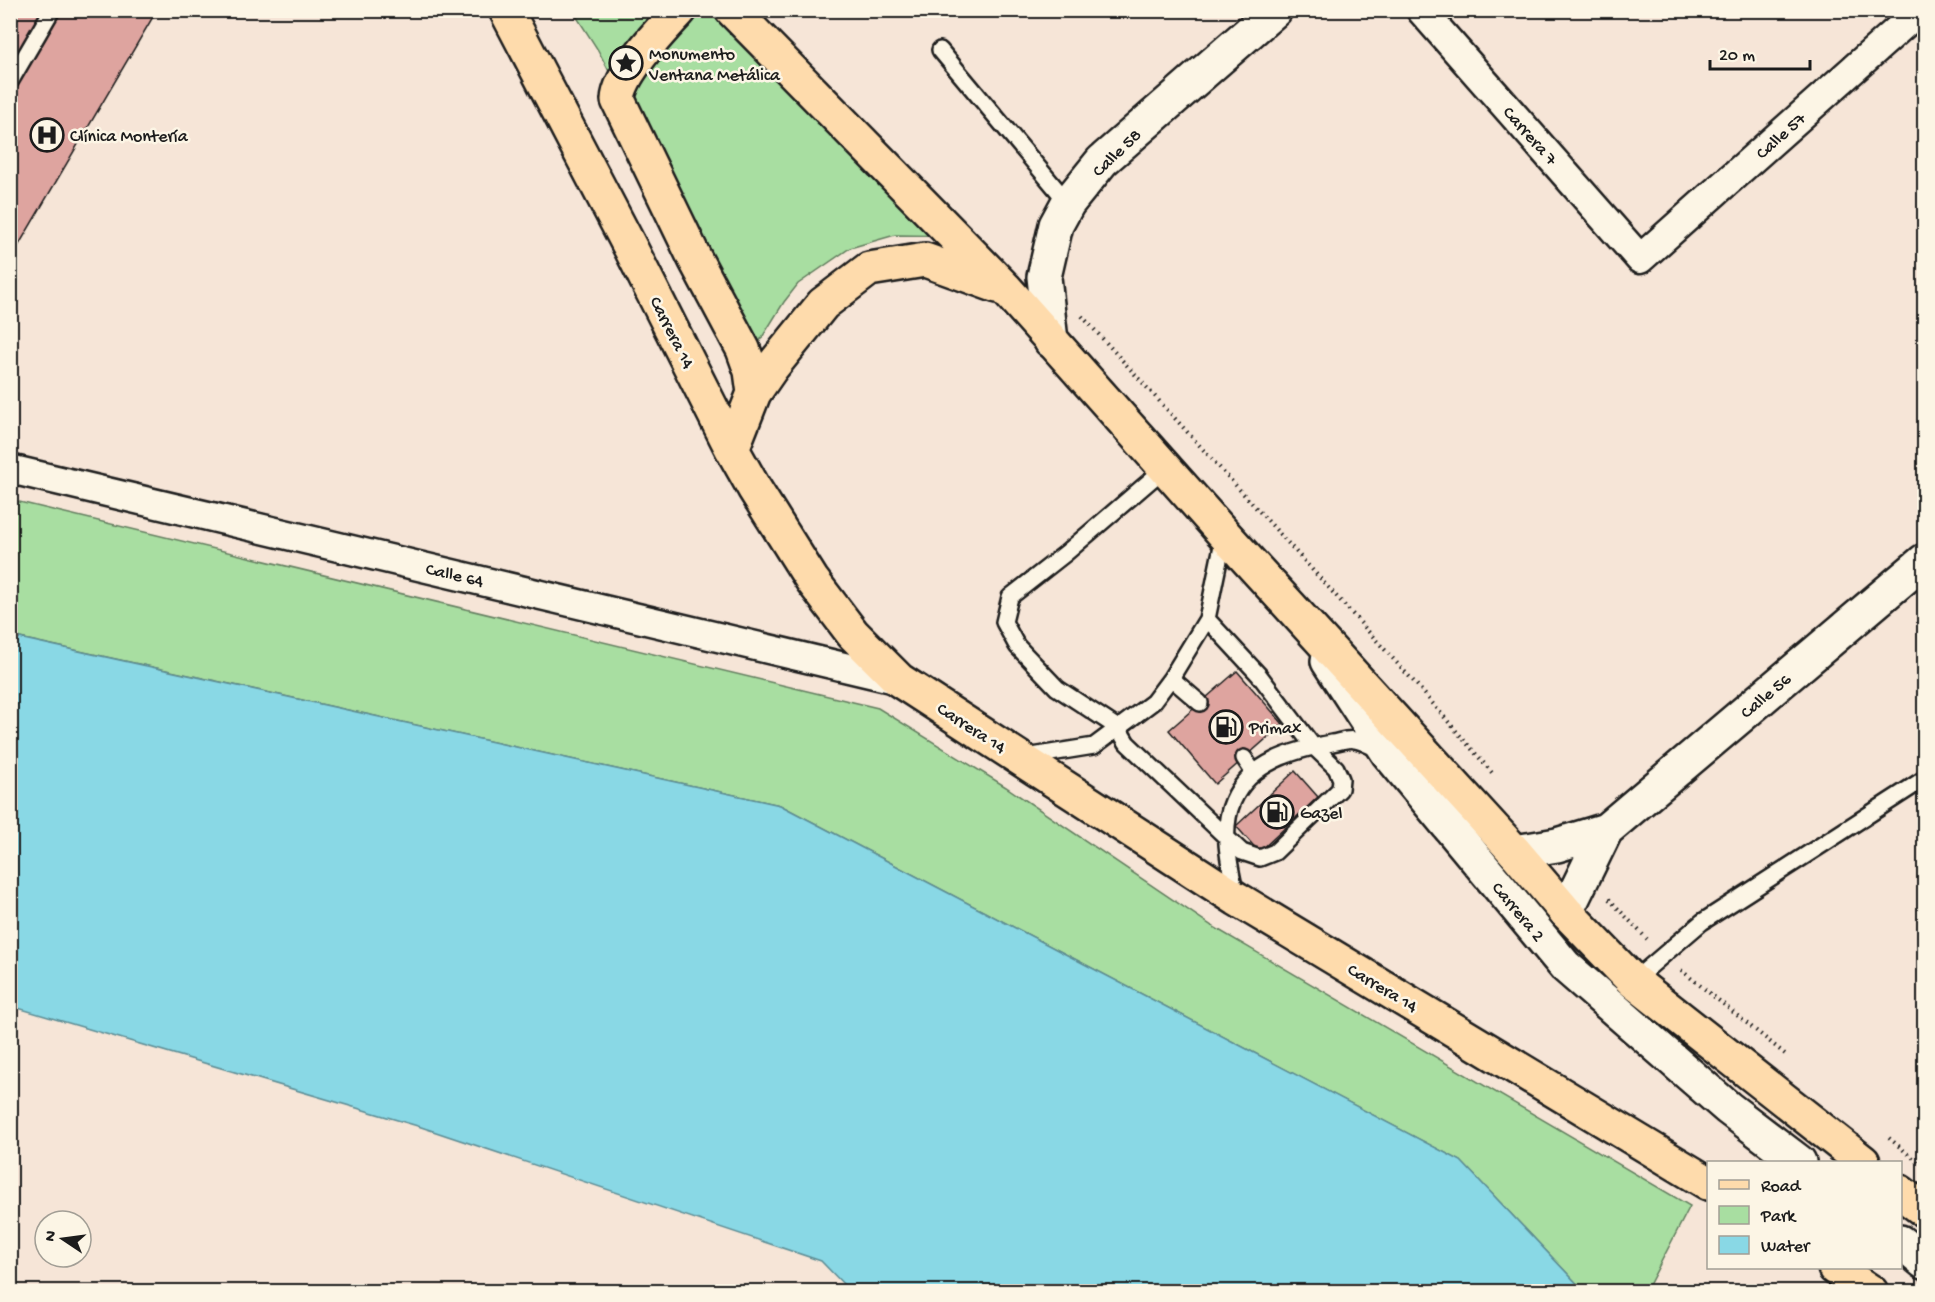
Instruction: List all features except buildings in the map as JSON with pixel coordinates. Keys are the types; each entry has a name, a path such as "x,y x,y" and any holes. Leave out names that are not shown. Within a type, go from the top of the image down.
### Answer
{"main road":[{"name":"Carrera 14","path":"506,10 632,249 732,449 763,504 812,580 853,634 899,680 1237,899 1707,1182"},
{"path":"680,10 655,36 633,67 618,93 618,100 695,259 743,349 751,371 754,393"},
{"path":"732,10 1005,288 1224,534 1515,852 1566,912 1634,981 1862,1161"},
{"path":"732,449 754,393 772,367 823,304 869,269 925,260 1005,288"},
{"path":"1902,1194 1924,1210"},
{"path":"1836,1269 1871,1292"}],"street":[{"name":"Calle 58","path":"1051,340 1044,277 1056,225 1068,203 1102,161 1275,10"},
{"name":"Carrera 7","path":"1421,10 1640,259"},
{"name":"Calle 57","path":"1640,259 1920,10"},
{"name":"Calle 64","path":"10,469 899,680"},
{"name":"Calle 56","path":"1566,912 1606,830 1924,561"},
{"name":"Carrera 2","path":"1294,609 1388,753 1565,966 1728,1107 1798,1161"},
{"name":"Calle 56","path":"1515,852 1557,845 1606,830"},
{"path":"1902,1244 1924,1262"}],"lane":[{"path":"10,82 52,10"},
{"path":"940,50 1068,203"},
{"path":"1165,468 1066,553 1010,597 1005,622 1017,646 1057,688 1118,728 1127,743 1242,852 1260,858 1275,852 1340,789 1341,778 1336,768 1313,746 1259,675 1207,619"},
{"path":"1020,758 1094,746 1153,702 1171,678 1207,619 1224,534"},
{"path":"1171,678 1200,703"},
{"path":"1237,899 1227,838 1229,816 1233,800 1254,773 1278,757 1313,746 1354,739 1388,753"},
{"path":"1244,758 1254,773"},
{"path":"1634,981 1702,922 1924,779"}],"path":[{"path":"1044,277 1101,336 1408,676 1498,780"},
{"path":"1584,874 1662,955 1789,1057"},
{"path":"1888,1138 1924,1167"}],"green space":[{"path":"573,11 740,11 958,236 895,235 850,248 798,284 753,352 598,50"},
{"path":"11,500 878,708 1006,787 1212,926 1690,1206 1646,1291 1584,1291 1461,1161 780,805 11,636"}],"water":[{"path":"10,636 780,805 1461,1161 1584,1291 850,1291 821,1261 421,1127 11,1006"}],"place":[{"name":"Monumento Ventana Metálica","path":"626,63"},
{"name":"Clínica Montería","path":"47,135"},
{"name":"Primax","path":"1226,727"},
{"name":"Gazel","path":"1277,812"}]}
